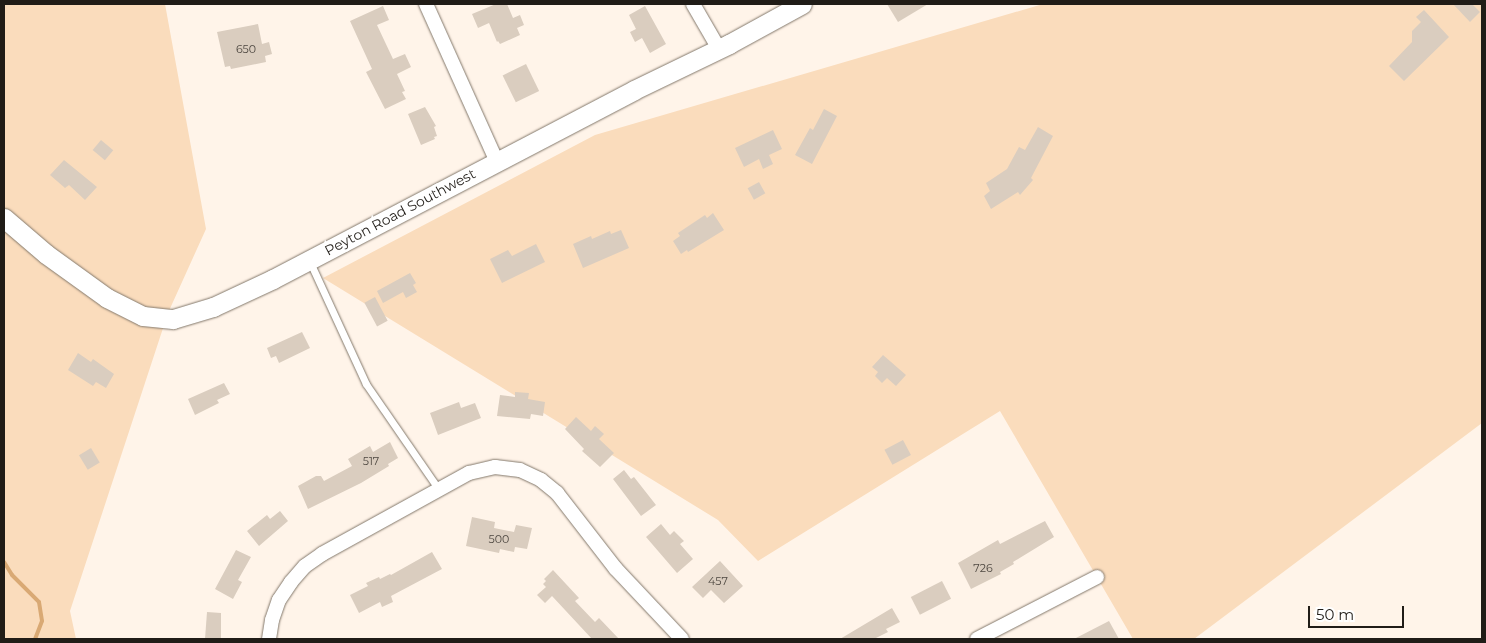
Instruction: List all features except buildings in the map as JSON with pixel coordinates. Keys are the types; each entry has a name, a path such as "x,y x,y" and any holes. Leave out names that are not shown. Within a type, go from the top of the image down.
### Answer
{"street":[{"path":"426,4 497,162"},
{"path":"693,4 719,49"},
{"name":"Peyton Road Southwest","path":"4,218 46,254 107,298 143,316 174,319 213,307 309,260 719,49 802,4"},
{"path":"269,639 272,620 279,600 290,582 305,566 322,554 468,473 495,468 520,470 541,480 557,493 616,568 682,639"},
{"path":"977,639 1097,577"}],"lane":[{"path":"309,260 366,384 438,490"}],"shaded area":[{"path":"4,4 165,4 206,229 168,313 70,611 76,639 4,639"},
{"path":"1043,4 1482,4 1482,423 1194,639 1133,639 1000,411 758,561 718,520 323,278 595,135"}],"waterway":[{"path":"4,562 12,575 39,602 42,621 35,639"}]}
